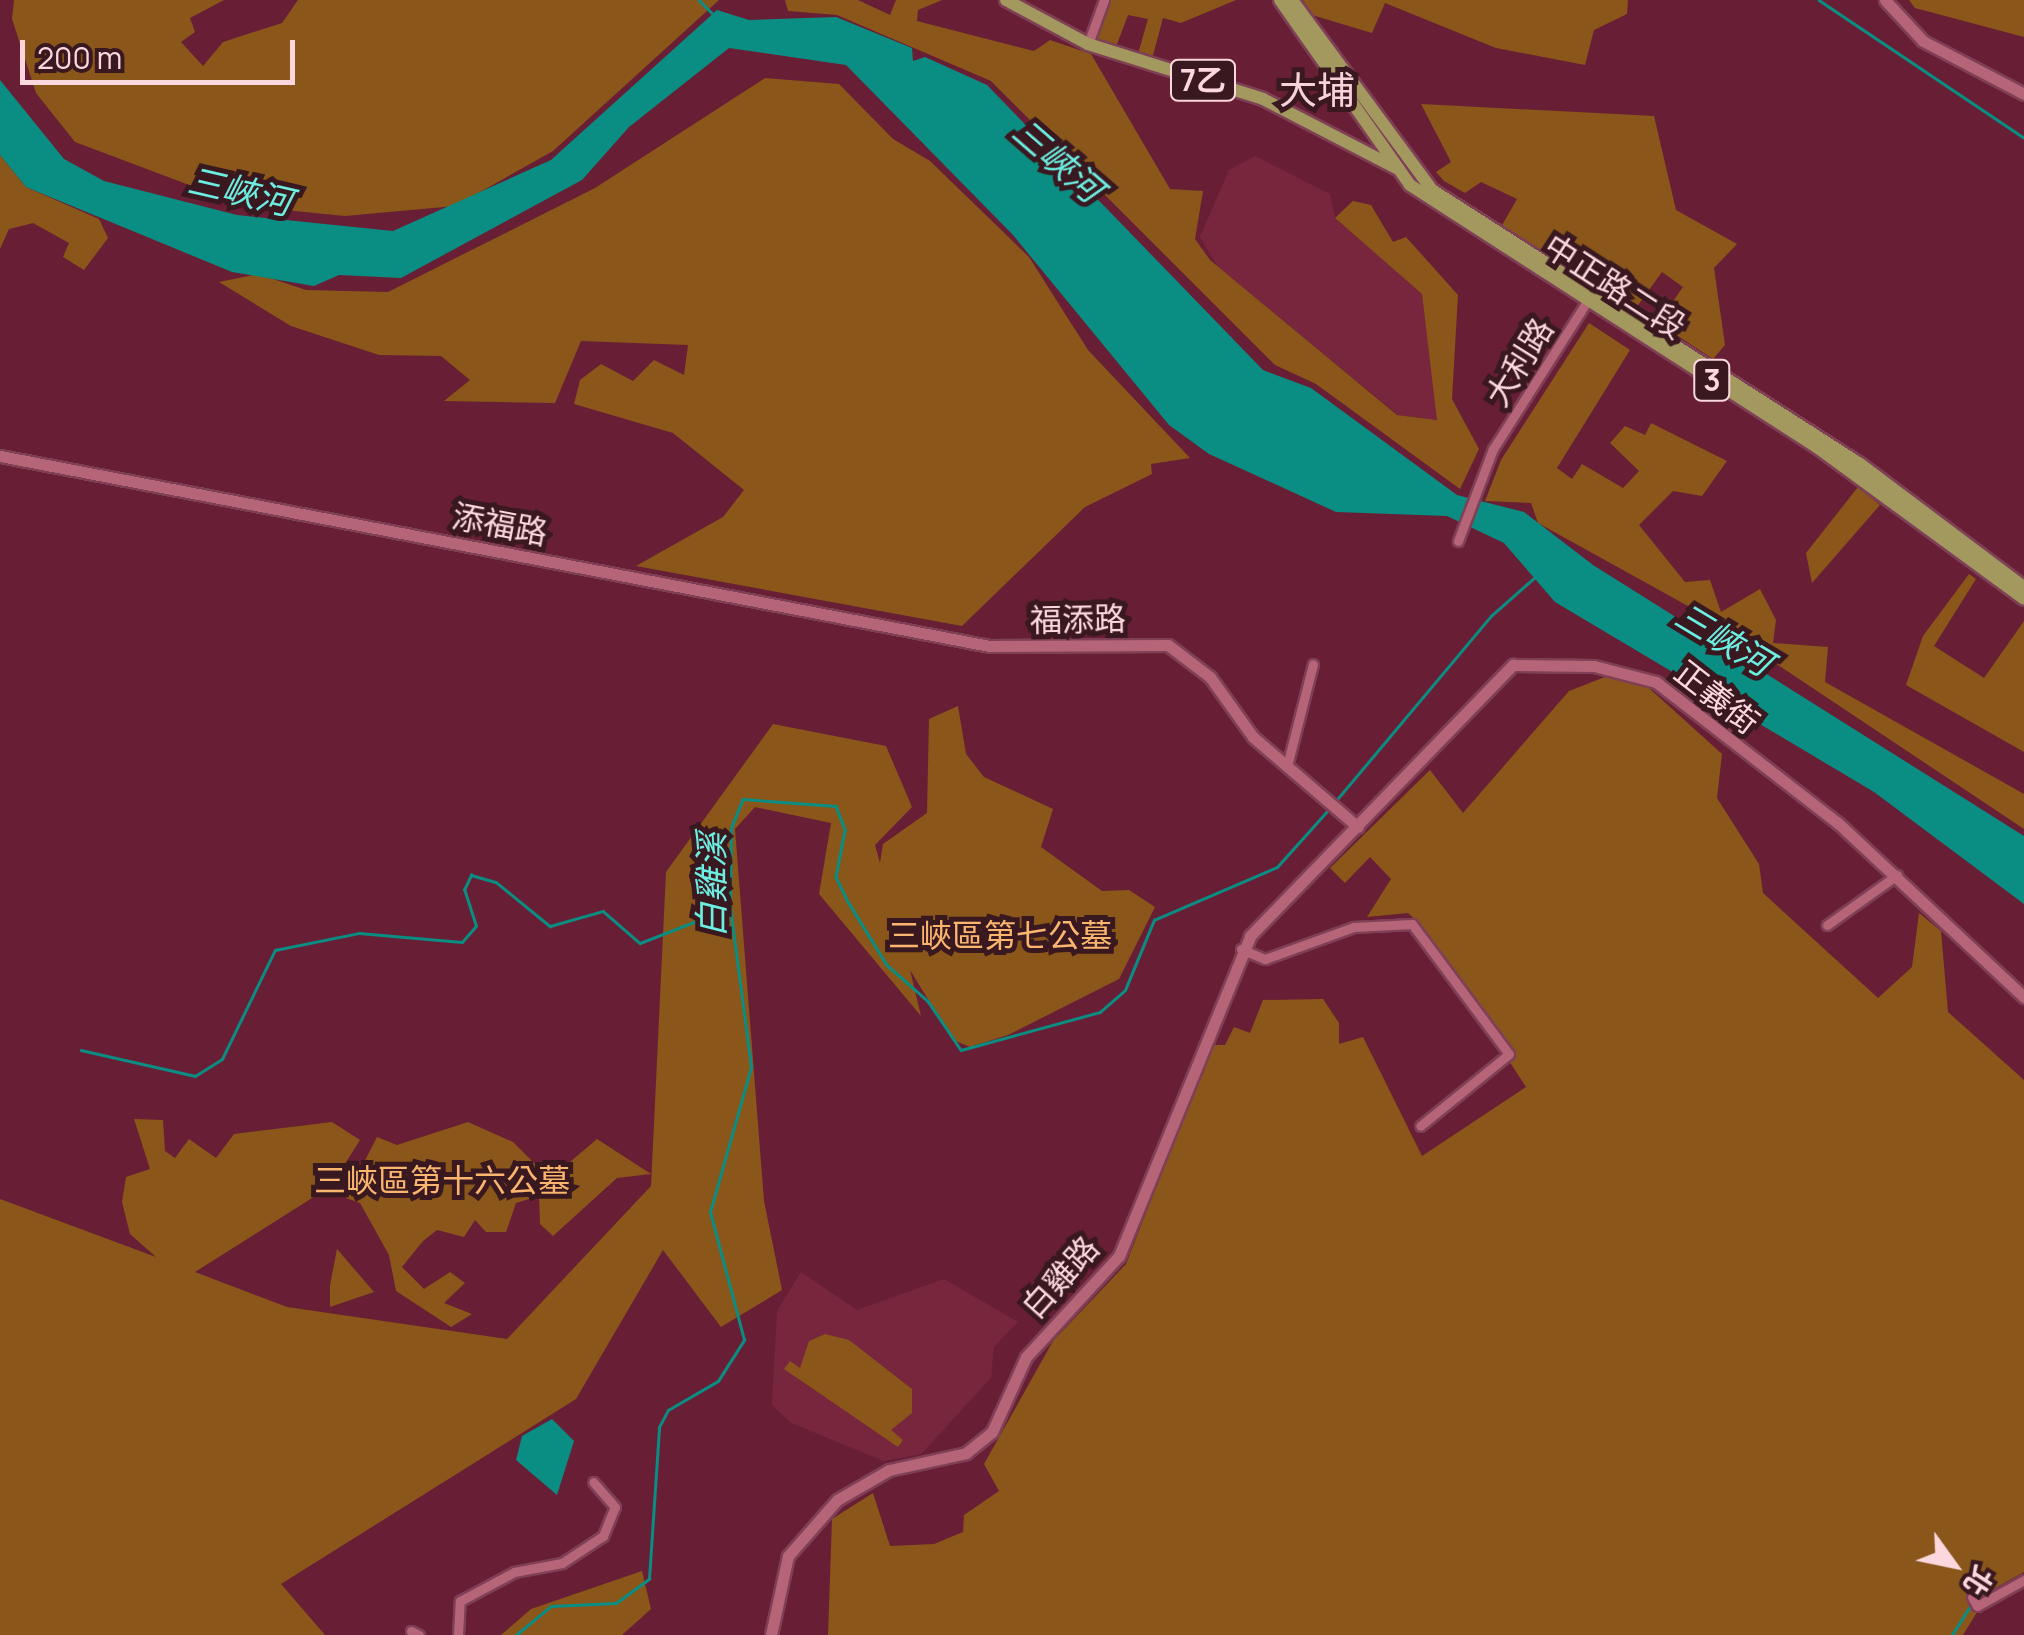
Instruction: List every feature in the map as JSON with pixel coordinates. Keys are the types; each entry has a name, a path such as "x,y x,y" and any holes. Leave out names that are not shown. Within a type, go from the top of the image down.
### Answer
{"main road":[{"name":"7乙","path":"1006,0 1032,6 1088,44 1263,98 1402,168"},
{"name":"中正路二段","path":"1280,0 1402,168 1841,464 2024,599"},
{"name":"中正路二段","path":"1292,0 1402,168"},
{"name":"中正路二段","path":"1590,297 1860,464 2024,587"}],"street":[{"path":"1088,44 1104,0"},
{"path":"1885,0 1913,34 2024,94"},
{"name":"大利路","path":"1458,541 1490,459 1590,297"},
{"name":"添福路","path":"0,456 989,646"},
{"name":"福添路","path":"989,646 1168,645 1287,766"},
{"name":"正義街","path":"1358,827 1430,760 1502,672 1524,663 1594,666 1656,682 1897,875 2024,997"},
{"path":"1313,664 1287,766 1358,827"},
{"name":"白雞路","path":"771,1635 788,1556 804,1535 859,1484 985,1440 1026,1357 1118,1256 1241,949 1358,827"},
{"path":"1828,925 1897,875"},
{"path":"1241,949 1265,959 1368,924 1412,924 1509,1054 1420,1126"},
{"path":"458,1635 460,1602 520,1570 562,1563 603,1536 615,1507 592,1482"},
{"path":"1974,1600 2024,1580"}],"shaded area":[{"path":"1255,156 1330,194 1335,218 1422,294 1438,420 1398,415 1218,267 1200,237 1229,170"},
{"path":"801,1272 857,1310 944,1279 1018,1322 994,1347 991,1378 921,1454 884,1461 791,1423 772,1405 777,1311"}],"green space":[{"path":"14,0 224,0 190,18 195,32 181,42 203,66 223,42 282,23 298,0 719,0 553,151 455,206 345,216 245,206 75,142 36,93 12,19"},
{"path":"785,0 858,0 890,15 896,0 942,0 918,10 917,21 1034,51 1050,40 1091,54 1170,189 1203,191 1195,239 1210,260 1397,415 1437,420 1422,294 1335,218 1353,201 1371,205 1393,242 1406,237 1458,295 1452,399 1479,449 1460,489 1316,384 1275,365 991,81 837,15 788,11"},
{"path":"1111,0 1236,0 1181,23 1163,18 1152,59 1138,54 1148,19 1128,15 1116,47 1094,42"},
{"path":"1303,0 1628,0 1627,14 1594,30 1585,65 1496,48 1385,3 1372,33 1312,15"},
{"path":"1909,0 2024,0 2024,37 1915,8"},
{"path":"765,78 839,84 893,139 930,161 1029,257 1088,350 1190,458 1151,464 1152,474 1085,507 962,626 636,566 723,517 744,490 673,433 574,404 580,380 601,364 633,381 654,360 684,375 688,345 581,341 555,403 444,401 470,380 441,356 379,355 291,326 219,282 258,274 306,290 388,292 595,188"},
{"path":"1421,104 1654,116 1676,210 1737,244 1714,268 1725,345 1713,359 1658,323 1683,287 1662,272 1636,308 1501,227 1517,199 1481,182 1465,193 1444,181 1436,172 1451,162"},
{"path":"0,155 26,187 99,219 108,238 84,270 63,257 69,243 33,223 9,229 0,249"},
{"path":"1589,323 1630,350 1557,468 1572,479 1582,464 1623,488 1639,471 1610,443 1625,426 1645,435 1651,423 1727,461 1702,496 1673,491 1639,525 1685,582 1710,580 1721,612 1760,589 1776,620 1773,643 1828,647 1825,682 2024,794 2024,829 1697,611 1538,523 1531,503 1485,501 1501,460"},
{"path":"1858,487 1880,505 1812,583 1806,553"},
{"path":"1969,574 1976,579 1934,646 1984,678 2024,621 2024,752 1906,685 1923,636"},
{"path":"1605,677 1649,688 1722,754 1717,798 1759,864 1763,893 1878,998 1912,967 1919,913 1941,931 1948,1012 2024,1080 2024,1572 1990,1591 1963,1635 828,1635 832,1519 873,1493 890,1546 934,1544 963,1532 964,1515 999,1491 984,1464 1053,1341 1126,1264 1212,1045 1225,1045 1234,1027 1250,1033 1263,1000 1323,999 1339,1023 1339,1044 1363,1037 1422,1156 1526,1087 1420,924 1408,913 1367,917 1391,879 1370,857 1345,883 1330,868 1430,770 1463,813 1569,691"},
{"name":"三峽區第七公墓","path":"958,706 966,754 984,777 1053,809 1041,847 1102,891 1129,890 1155,907 1119,979 1008,1035 970,1047 953,1040 910,970 921,1016 819,894 831,823 755,807 735,829 764,1201 782,1290 721,1327 663,1250 576,1399 281,1584 325,1635 0,1635 0,1199 156,1257 130,1234 122,1202 126,1177 150,1169 134,1119 163,1120 165,1151 175,1158 189,1139 216,1158 234,1134 332,1122 360,1140 331,1186 195,1272 287,1307 507,1339 651,1186 666,872 773,724 886,746 912,807 875,845 880,863 883,844 927,813 929,719"},
{"name":"三峽區第十六公墓","path":"468,1122 513,1142 550,1179 597,1139 651,1174 617,1178 553,1236 540,1224 539,1196 516,1203 506,1232 486,1232 475,1220 464,1237 437,1230 402,1267 424,1289 450,1272 465,1283 444,1303 472,1314 451,1327 396,1291 389,1255 360,1203 346,1198 377,1137 397,1145"},
{"path":"337,1249 374,1292 330,1307 330,1285"},
{"path":"825,1334 849,1340 912,1389 912,1413 891,1430 903,1440 898,1447 784,1369 790,1361 800,1368 809,1341"},
{"path":"642,1571 651,1609 622,1635 501,1635 531,1609"}],"water":[{"name":"三峽河","path":"717,10 749,20 836,17 912,48 913,61 925,57 987,85 1263,370 1311,388 1457,495 1524,512 1593,565 2024,836 2024,904 1874,792 1555,602 1504,543 1447,516 1336,512 1209,454 1169,425 1013,235 846,65 729,48 629,127 582,180 401,278 339,275 314,286 232,272 26,187 0,155 0,80 64,159 104,181 237,215 393,231 551,160"},
{"path":"552,1419 574,1441 557,1495 516,1460 522,1436"}],"waterway":[{"path":"699,0 712,13"},
{"path":"1819,0 2024,138"},
{"name":"白雞溪","path":"1334,803 1491,616 1534,578"},
{"name":"白雞溪","path":"516,1635 551,1606 616,1603 649,1579 659,1427 668,1410 718,1381 744,1340 710,1212 751,1067 730,908 731,828 743,799 836,806 845,830 836,877 847,900 887,965 928,1001 961,1050 1100,1012 1125,990 1154,920 1277,867 1329,809"},
{"path":"81,1050 195,1076 222,1059 275,950 359,933 462,942 476,926 464,890 471,875 496,882 550,926 603,911 640,943 730,908"},
{"path":"1952,1635 1972,1603 2024,1575"}],"district":[{"name":"大埔","path":"1317,90"}]}
